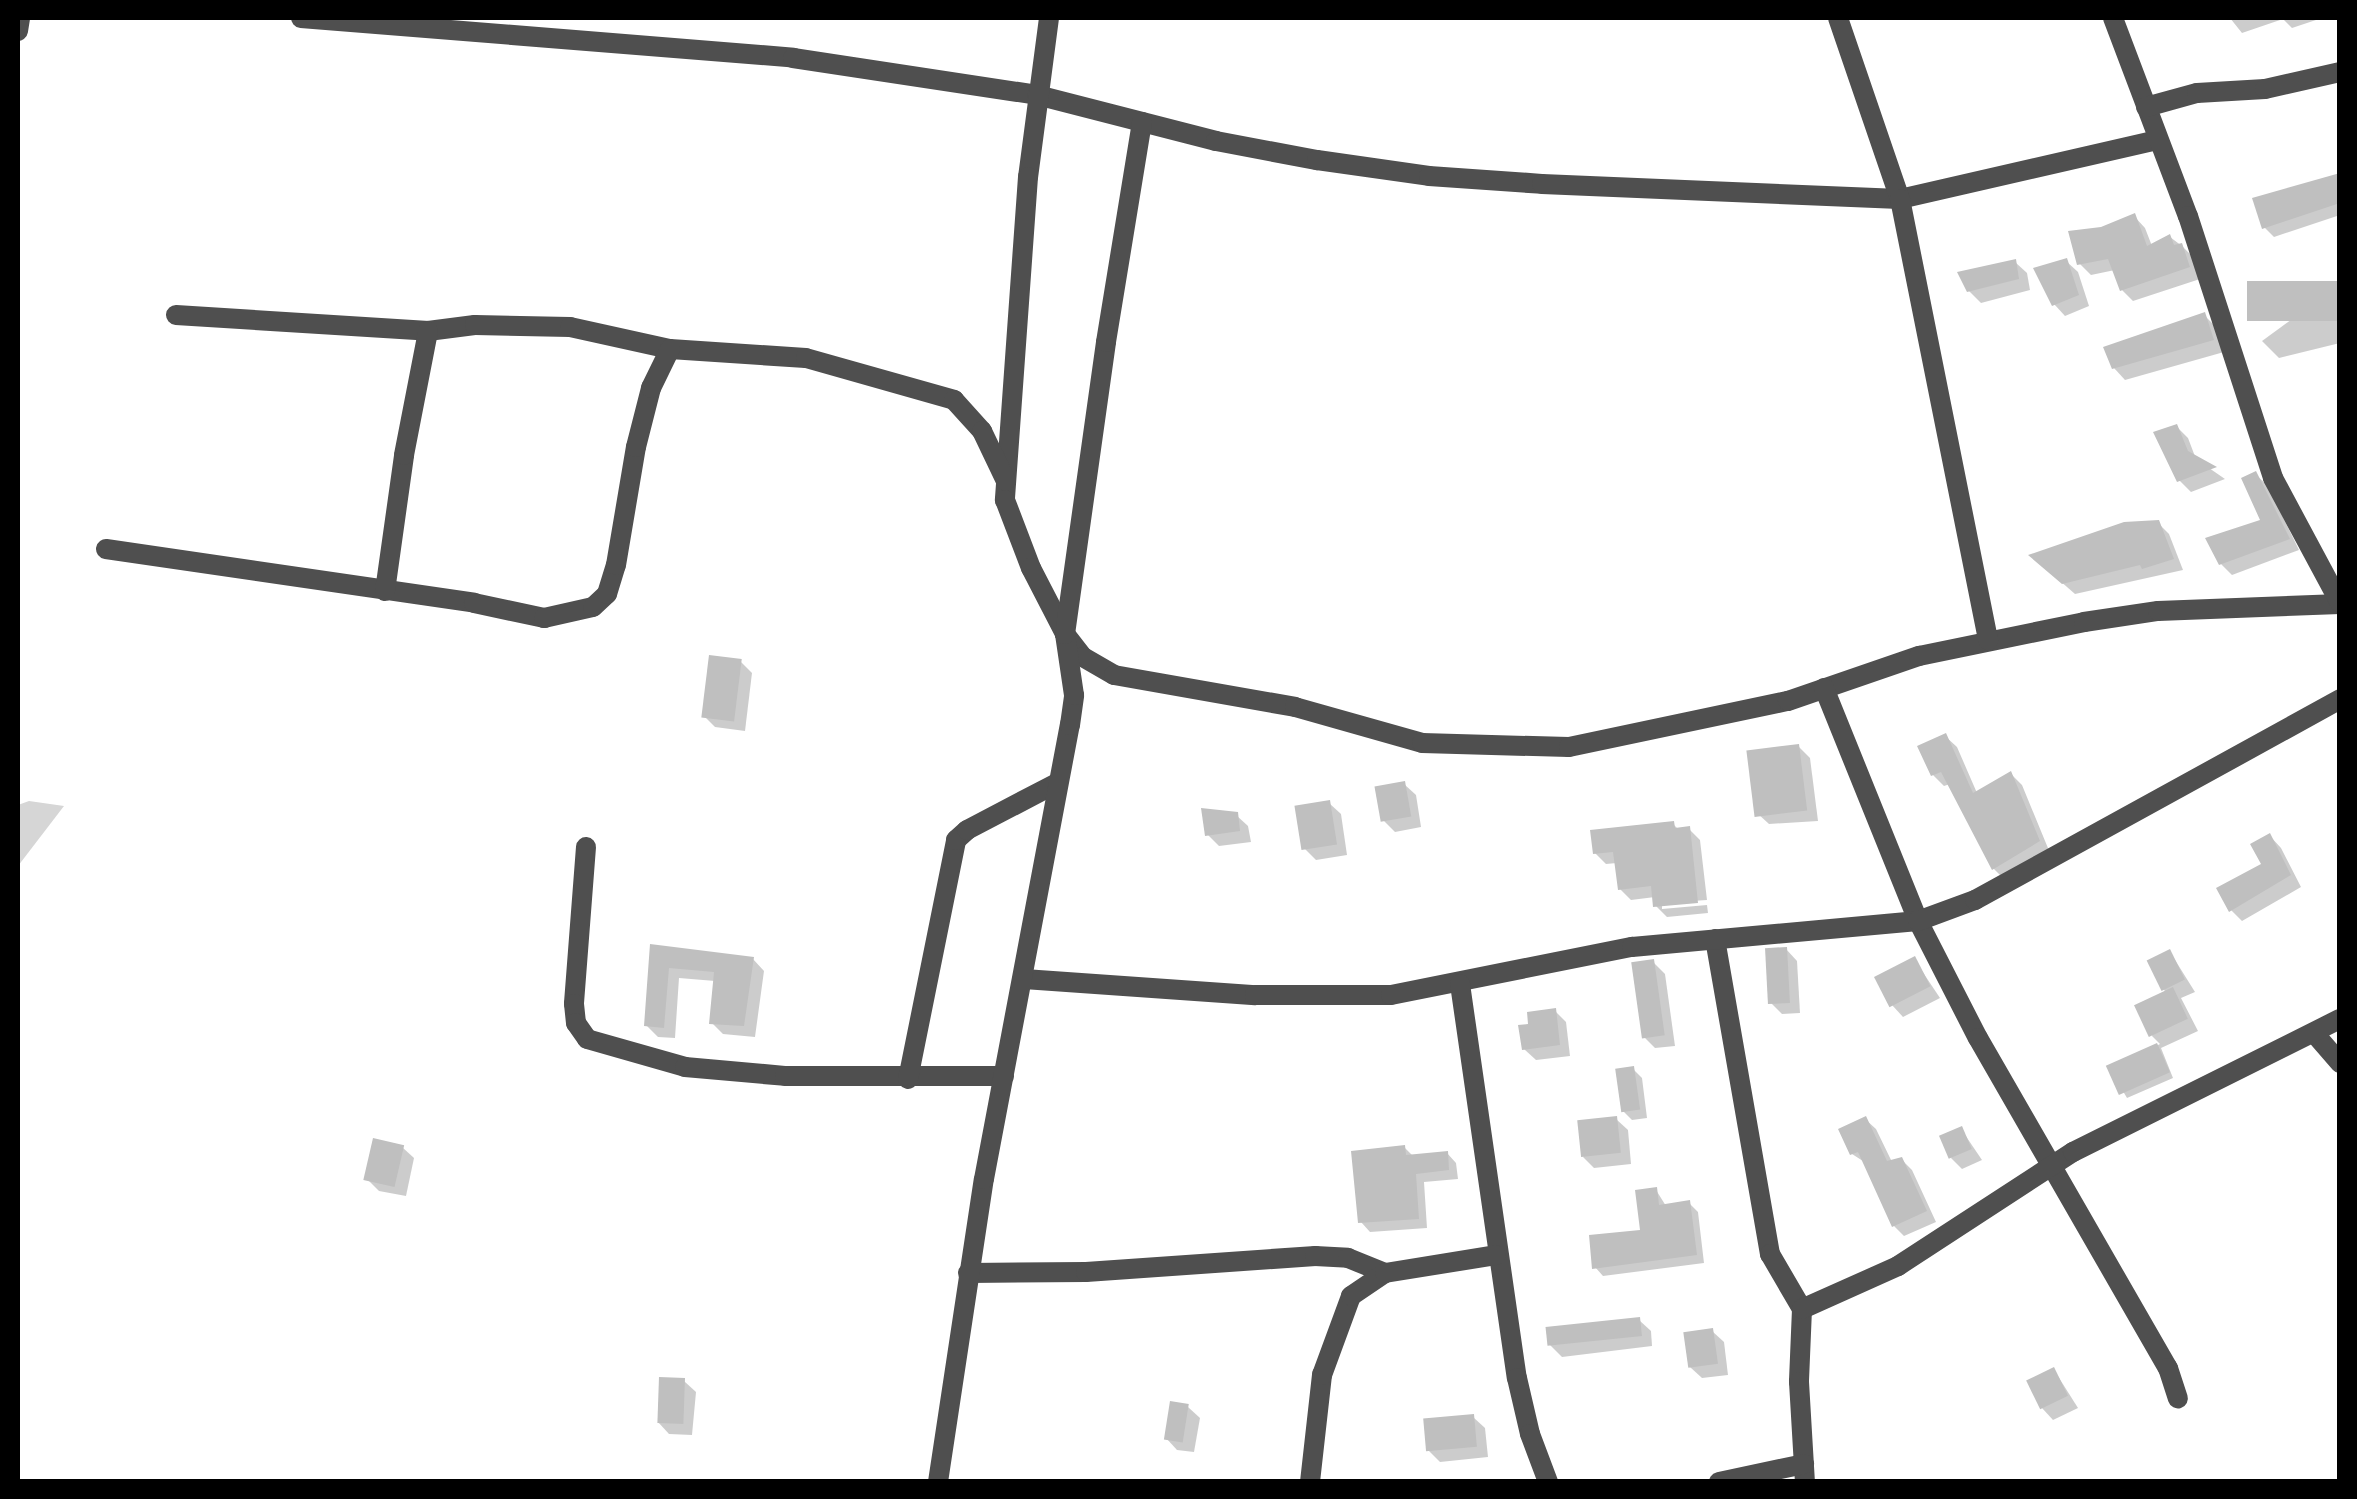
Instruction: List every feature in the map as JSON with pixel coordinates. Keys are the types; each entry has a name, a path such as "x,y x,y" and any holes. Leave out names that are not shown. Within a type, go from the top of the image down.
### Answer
{"street":[{"path":"18,31 20,18"},
{"path":"301,18 755,54 1037,95 1216,141 1429,176 1900,198 2157,140"},
{"path":"1050,18 1037,95 1005,500 1066,634 1083,657 1114,675 1295,707 1422,744 1483,748 1569,747 1788,700 1918,656 2158,611 2340,603 2273,478 2188,216 2113,18"},
{"path":"1838,18 1900,198 1988,640"},
{"path":"2146,107 2196,94 2265,90 2340,72"},
{"path":"938,1482 968,1273 1074,695 1066,634 1106,342 1142,122"},
{"path":"176,316 428,331 475,326 570,327 670,349 806,358 954,400 982,430 1007,483"},
{"path":"385,591 404,455 428,331"},
{"path":"106,549 544,618 593,607 607,594 616,564 636,447 651,388 670,349"},
{"path":"1824,688 1918,921 1978,1038 2054,1163 2168,1368 2178,1398"},
{"path":"1024,979 1323,998 1391,995 1632,947 1918,921 1975,900 2340,699"},
{"path":"908,1079 956,840 967,830 1057,784"},
{"path":"586,847 574,1004 576,1023 586,1039 685,1066 784,1076 1004,1076"},
{"path":"1716,939 1770,1254 1802,1309 1804,1473 1719,1482"},
{"path":"1460,984 1496,1255 1523,1408 1548,1482"},
{"path":"1802,1309 1910,1258 2054,1163 2340,1019"},
{"path":"2314,1033 2340,1064"},
{"path":"1310,1482 1317,1396 1335,1331 1352,1296 1385,1274 1496,1255"},
{"path":"968,1273 1086,1272 1315,1256 1348,1258 1385,1274"}],"shaded area":[{"path":"29,801 64,806 18,866 18,805"}],"building":[{"path":"2340,173 2340,203 2262,229 2252,198"},
{"path":"2135,213 2147,246 2170,234 2174,245 2182,243 2190,267 2120,291 2108,259 2077,265 2068,231 2101,227"},
{"path":"2067,258 2079,295 2052,306 2033,268"},
{"path":"2016,259 2019,279 1967,292 1957,272"},
{"path":"2247,281 2340,281 2340,321 2247,321"},
{"path":"2205,312 2214,340 2112,369 2103,347"},
{"path":"2177,424 2188,451 2217,467 2177,482 2153,432"},
{"path":"2256,471 2290,539 2219,565 2205,538 2260,520 2241,478"},
{"path":"2159,520 2174,559 2142,569 2140,565 2062,584 2028,555 2124,522"},
{"path":"709,655 742,659 734,722 701,718"},
{"path":"1946,733 1973,793 2011,771 2040,841 1992,870 1941,772 1931,776 1917,746"},
{"path":"1799,744 1807,811 1755,817 1746,750"},
{"path":"1405,781 1411,816 1381,822 1374,786"},
{"path":"1330,800 1337,844 1301,850 1294,806"},
{"path":"1201,808 1238,812 1240,831 1205,836"},
{"path":"1674,821 1675,828 1690,826 1698,903 1653,907 1651,886 1618,890 1613,852 1593,854 1590,830"},
{"path":"2270,833 2291,875 2229,912 2216,888 2261,864 2250,844"},
{"path":"650,944 754,957 744,1026 709,1024 714,972 669,968 664,1028 644,1026"},
{"path":"1787,947 1790,1003 1768,1004 1765,948"},
{"path":"2170,949 2185,980 2162,991 2147,960"},
{"path":"1915,956 1930,986 1889,1007 1874,977"},
{"path":"1654,959 1665,1035 1642,1038 1631,962"},
{"path":"2173,987 2188,1019 2149,1037 2134,1005"},
{"path":"1556,1008 1560,1045 1522,1050 1518,1025 1528,1024 1527,1012"},
{"path":"2157,1043 2170,1072 2119,1095 2106,1066"},
{"path":"1634,1066 1640,1110 1621,1112 1615,1069"},
{"path":"1617,1116 1621,1153 1581,1157 1577,1120"},
{"path":"1866,1116 1887,1161 1902,1157 1927,1211 1892,1227 1858,1152 1850,1155 1838,1129"},
{"path":"1962,1126 1972,1149 1949,1159 1939,1136"},
{"path":"373,1138 404,1145 395,1187 363,1180"},
{"path":"1405,1145 1406,1155 1448,1151 1449,1170 1416,1174 1419,1219 1358,1223 1351,1151"},
{"path":"1657,1187 1659,1205 1690,1200 1697,1255 1592,1269 1589,1235 1640,1230 1635,1190"},
{"path":"1640,1317 1642,1336 1548,1346 1546,1327"},
{"path":"1713,1328 1718,1364 1688,1368 1683,1332"},
{"path":"2054,1367 2068,1396 2040,1409 2026,1381"},
{"path":"659,1377 685,1378 683,1424 657,1423"},
{"path":"1170,1401 1189,1404 1183,1442 1164,1440"},
{"path":"1474,1414 1477,1447 1426,1451 1423,1418"}]}
